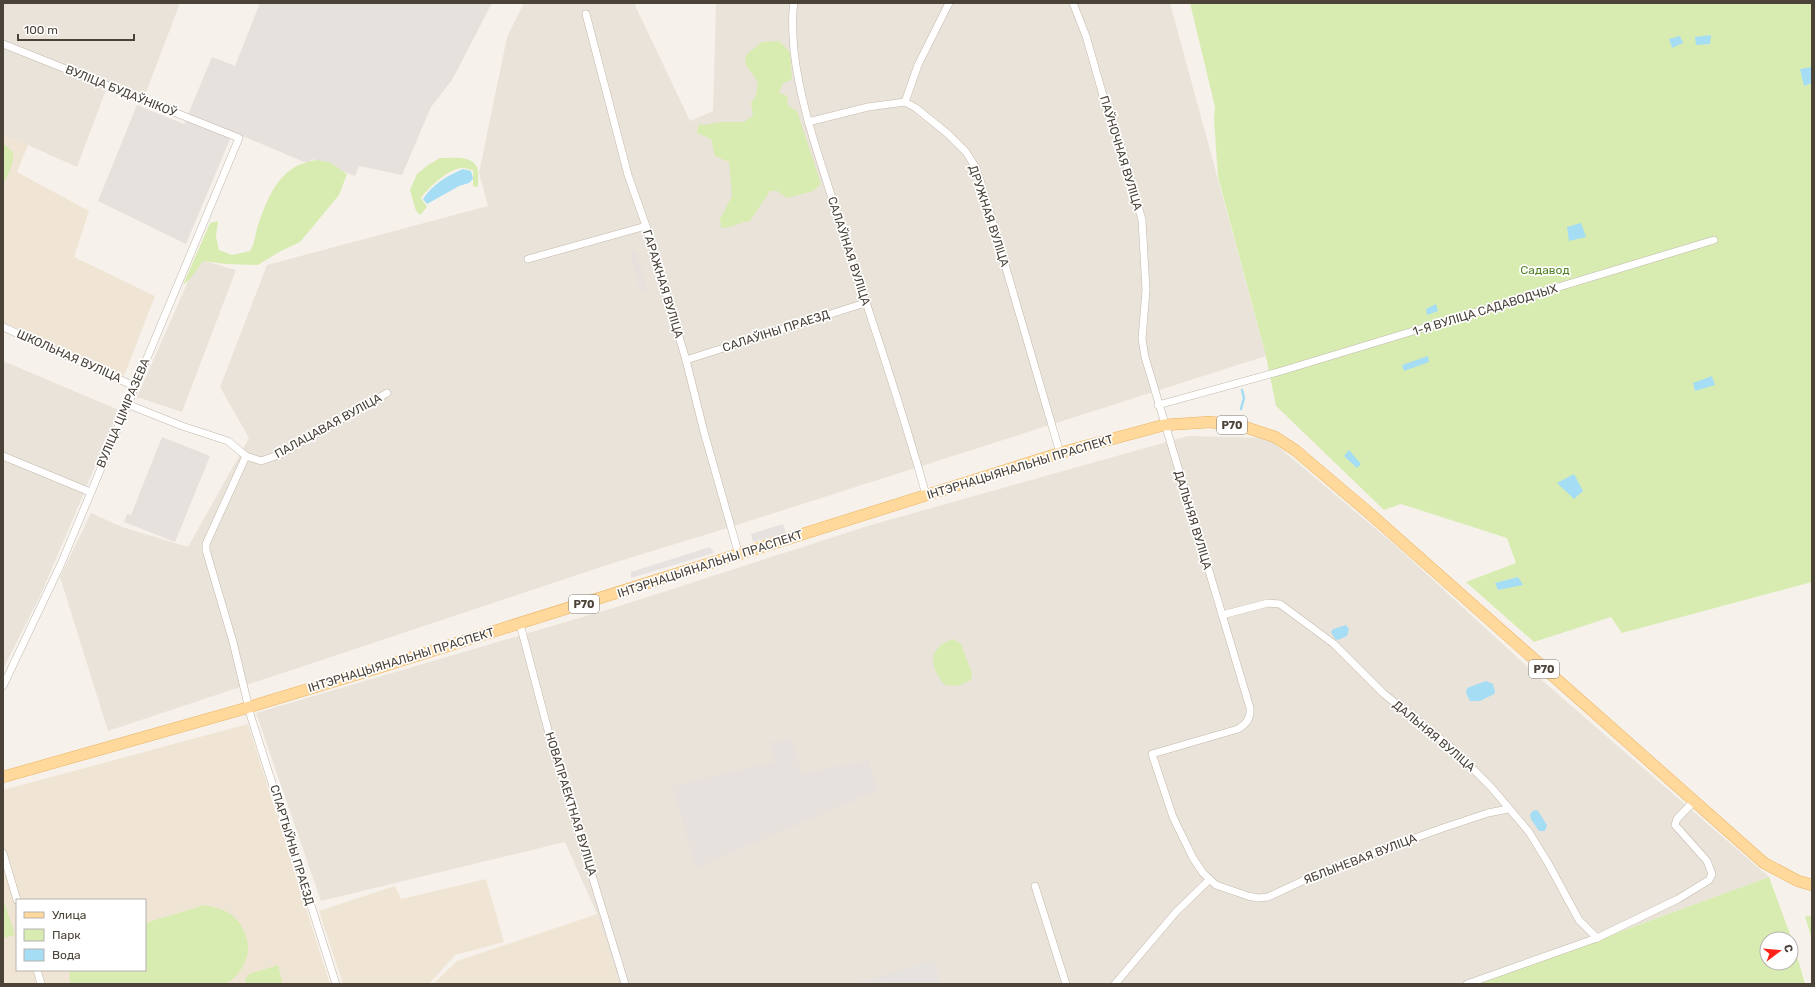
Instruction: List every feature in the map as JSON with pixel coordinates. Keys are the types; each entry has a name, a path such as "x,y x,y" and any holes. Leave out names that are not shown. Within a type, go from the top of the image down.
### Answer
{"main road":[{"name":"Р70","path":"1164,425 1210,422 1242,426 1275,437 1295,450 1368,512 1764,863 1798,881 1812,885"},
{"name":"ІНТЭРНАЦЫЯНАЛЬНЫ ПРАСПЕКТ","path":"3,777 249,707 520,624 1060,453 1164,425"}],"street":[{"name":"САЛАЎІНАЯ ВУЛІЦА","path":"794,3 792,30 797,78 808,122 865,303 914,451 926,495"},
{"path":"808,122 868,107 905,102 918,65 949,3"},
{"name":"ПАЎНОЧНАЯ ВУЛІЦА","path":"1073,3 1086,36 1108,113 1123,152 1142,220 1146,290 1142,339 1164,425"},
{"name":"ГАРАЖНАЯ ВУЛІЦА","path":"586,14 628,175 646,226 686,360 704,432 739,555"},
{"name":"ВУЛІЦА БУДАЎНІКОЎ","path":"3,44 239,138"},
{"name":"ДРУЖНАЯ ВУЛІЦА","path":"905,102 916,108 948,134 966,152 976,168 1060,453"},
{"name":"ВУЛІЦА ЦІМІРАЗЕВА","path":"3,686 61,564 134,386 239,138"},
{"path":"528,259 646,226"},
{"name":"1-Я ВУЛІЦА САДАВОДЧЫХ","path":"1158,405 1278,372 1714,240"},
{"name":"САЛАЎІНЫ ПРАЕЗД","path":"686,360 865,303"},
{"name":"ШКОЛЬНАЯ ВУЛІЦА","path":"3,327 134,386"},
{"name":"ПАЛАЦАВАЯ ВУЛІЦА","path":"246,456 261,461 281,454 387,393"},
{"path":"127,404 182,426 228,441 246,456"},
{"name":"ДАЛЬНЯЯ ВУЛІЦА","path":"1152,754 1233,731 1246,723 1249,718 1250,708 1164,425"},
{"name":"СПАРТЫЎНЫ ПРАЕЗД","path":"246,456 206,544 206,550 232,636 249,707 336,984"},
{"path":"4,458 90,492"},
{"name":"ДАЛЬНЯЯ ВУЛІЦА","path":"1222,615 1268,603 1280,604 1334,644 1384,694 1453,749 1491,787 1508,809 1529,832 1548,862 1579,920 1596,938"},
{"name":"НОВАПРАЕКТНАЯ ВУЛІЦА","path":"520,624 550,734 625,984"},
{"name":"ЯБЛЫНЕВАЯ ВУЛІЦА","path":"1152,754 1166,797 1193,858 1210,880 1216,885 1248,896 1268,897 1326,870 1474,817 1508,809"},
{"path":"1466,984 1596,938 1678,899 1709,880 1712,874 1707,861 1675,825 1677,819 1694,801"},
{"path":"3,853 17,899"},
{"path":"1115,984 1176,912 1210,880"},
{"path":"1035,886 1066,984"},
{"path":"37,971 42,984"}],"shaded area":[{"path":"3,3 180,3 145,95 109,82 77,167 28,145 3,136"},
{"path":"260,3 492,3 452,80 431,107 402,175 359,166 355,176 312,159 309,164 233,132 186,244 98,201 137,105 184,124 212,57 235,66"},
{"path":"524,3 634,3 690,121 713,111 716,3 1170,3 1266,356 610,564 108,731 60,577 91,513 122,527 188,547 249,438 220,387 267,265 488,206 479,173 507,37"},
{"path":"3,136 28,145 17,172 89,211 74,257 155,296 124,376 3,322"},
{"path":"636,251 648,290 641,292 629,253"},
{"path":"198,259 236,270 182,412 137,397"},
{"path":"3,361 119,410 41,594 3,669"},
{"path":"1188,436 1268,438 1395,545 1545,683 1769,877 1478,984 619,984 597,914 565,842 321,901 256,713 613,608 871,525"},
{"path":"162,437 210,456 175,542 124,522 127,514 131,515"},
{"path":"783,524 786,533 753,542 751,534"},
{"path":"710,547 714,553 631,578 631,572"},
{"path":"248,724 330,984 3,984 3,790"},
{"path":"791,738 802,773 869,760 879,790 696,868 672,786 775,761 770,743"},
{"path":"486,879 504,942 455,955 429,984 343,984 319,911 395,886 401,899"},
{"path":"597,914 619,984 433,984 457,961"},
{"path":"934,961 940,983 856,984 856,983"}],"green space":[{"name":"Садавод","path":"1190,3 1812,3 1812,582 1622,633 1611,617 1534,642 1466,582 1516,563 1507,538 1401,504 1384,510 1276,406 1266,356 1218,177 1214,119 1215,107"},
{"path":"779,41 790,52 792,80 783,83 779,93 787,96 788,106 797,111 821,184 813,191 787,198 777,191 770,191 750,221 721,228 720,219 732,196 729,162 715,156 711,139 697,133 699,124 704,125 721,122 744,122 753,116 751,103 756,96 758,82 745,64 746,55 762,42"},
{"path":"3,143 13,152 13,161 3,185"},
{"path":"440,158 461,158 474,163 478,172 478,187 473,186 473,170 463,168 452,171 434,184 421,198 427,207 420,215 416,211 410,190 417,174"},
{"path":"315,160 329,162 347,174 339,195 300,242 279,252 258,265 226,264 203,261 190,279 183,285 210,223 218,221 216,237 219,250 232,255 250,251 266,204 274,188 285,174 294,167"},
{"path":"953,639 961,644 972,673 971,680 958,686 945,685 936,671 933,661 935,651 944,643"},
{"path":"1769,877 1789,931 1759,931 1759,971 1799,971 1799,963 1805,984 1478,984"},
{"path":"3,899 15,935 3,938"},
{"path":"205,905 228,912 240,924 246,937 248,950 246,961 237,975 224,984 70,984 69,971 146,971 146,923"},
{"path":"1805,916 1812,916 1812,940"},
{"path":"278,965 283,984 246,984 245,980 249,974"}],"water":[{"path":"1711,35 1710,44 1696,45 1695,37"},
{"path":"1680,36 1683,43 1672,48 1669,39"},
{"path":"1812,67 1812,83 1804,86 1800,69"},
{"path":"463,169 471,171 473,179 469,183 459,186 427,204 423,199 431,189 446,178"},
{"path":"1581,223 1586,237 1569,241 1567,227"},
{"path":"1436,304 1438,311 1427,315 1426,309"},
{"path":"1428,356 1429,362 1404,371 1402,365"},
{"path":"1712,376 1715,385 1695,391 1693,383"},
{"path":"1349,450 1361,464 1357,468 1344,456"},
{"path":"1574,474 1583,491 1574,499 1557,483"},
{"path":"1518,577 1523,585 1498,590 1495,583"},
{"path":"1346,625 1349,629 1347,636 1338,640 1335,639 1331,632 1333,629"},
{"path":"1486,681 1493,684 1494,694 1480,701 1470,701 1466,693 1467,688"},
{"path":"1534,810 1538,811 1547,825 1545,831 1539,831 1531,819 1530,814"}],"waterway":[{"path":"1241,409 1244,398 1242,390"}]}
